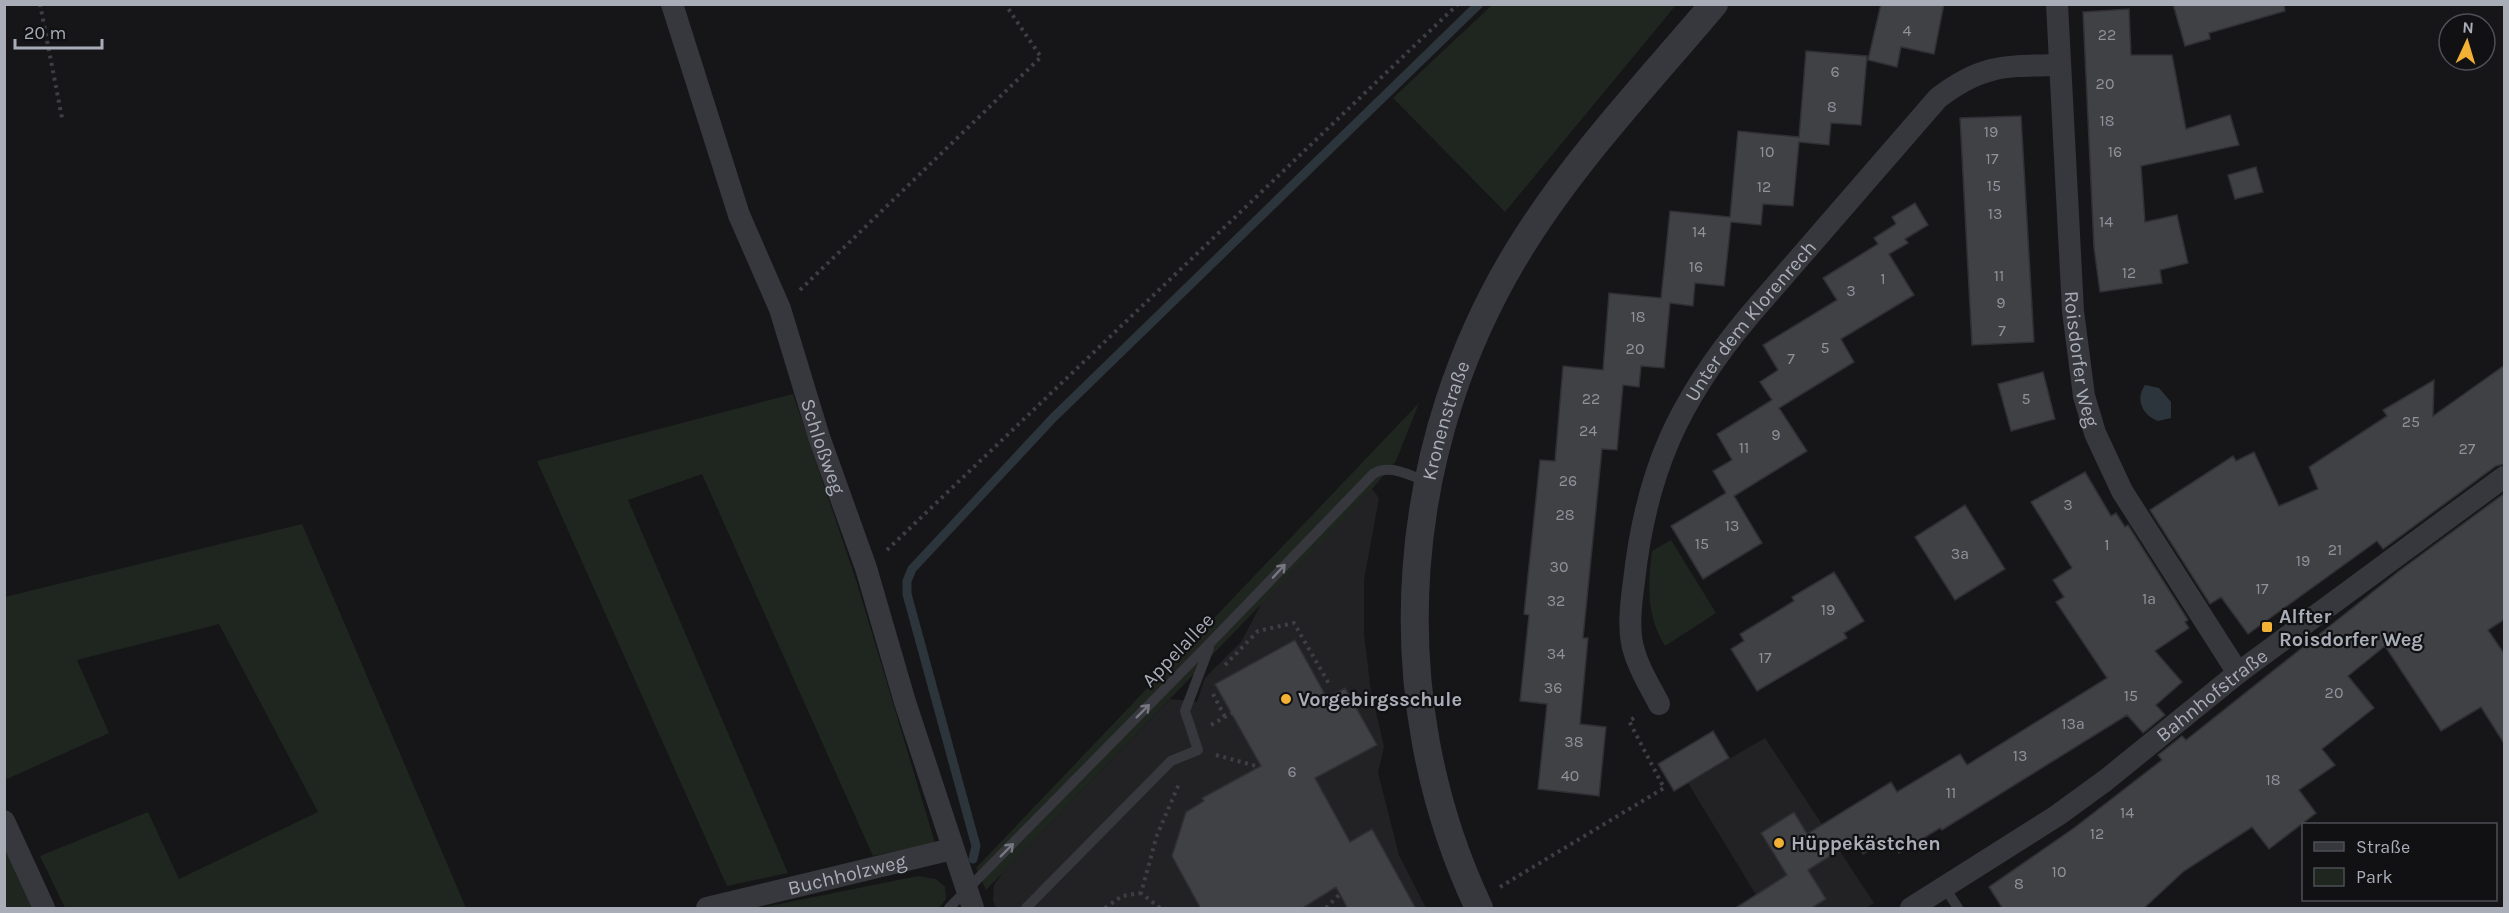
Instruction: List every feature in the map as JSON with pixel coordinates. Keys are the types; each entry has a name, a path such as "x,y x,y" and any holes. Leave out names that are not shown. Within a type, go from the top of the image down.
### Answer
{"street":[{"name":"Schloßweg","path":"672,4 739,214 780,309 819,437 866,568 905,702 969,900"},
{"name":"Kronenstraße","path":"1477,905 1456,859 1439,809 1417,689 1413,582 1427,481 1446,409 1464,359 1493,296 1525,239 1599,139 1714,4"},
{"name":"Roisdorfer Weg","path":"2057,4 2073,311 2080,377 2090,417 2122,491 2238,674"},
{"name":"Unter dem Klorenrech","path":"1659,704 1634,653 1632,614 1636,564 1653,480 1665,446 1696,386 1719,352 1938,98 1959,81 1982,71 2003,66 2059,65"},
{"name":"Bahnhofstraße","path":"1911,909 2087,794 2238,674 2505,477"},
{"path":"4,821 44,909"},
{"name":"Buchholzweg","path":"707,909 952,849"}],"lane":[{"name":"Appelallee","path":"969,900 1372,474 1380,469 1390,468 1427,481"},
{"path":"1026,909 1171,761 1198,750 1185,711 1210,643"},
{"path":"1945,888 1958,909"},
{"path":"949,909 969,900"}],"path":[{"path":"40,4 62,118"},
{"path":"780,309 1041,57 1005,4"},
{"path":"866,568 1458,4"},
{"path":"1222,668 1258,631 1294,624 1329,684"},
{"path":"1212,691 1225,717"},
{"path":"1477,905 1664,788 1629,721 1659,704"},
{"path":"1141,893 1153,847 1170,800 1198,750 1256,766"},
{"path":"1105,909 1122,896 1141,893 1160,909"},
{"path":"1326,909 1340,894"}],"shaded area":[{"path":"2145,385 2159,388 2171,402 2171,418 2158,421 2144,411 2140,401"},
{"name":"Vorgebirgsschule","path":"1372,489 1379,498 1364,580 1364,634 1371,692 1384,746 1378,773 1399,855 1426,908 996,908 993,900 994,885 1004,871 1170,699 1197,702 1205,678 1241,642 1265,597"},
{"name":"Hüppekästchen","path":"1765,738 1874,903 1865,908 1764,908 1688,783"}],"green space":[{"path":"1492,5 1676,5 1505,212 1393,98"},
{"path":"793,394 857,583 935,843 873,856 702,474 628,500 788,873 727,886 537,461"},
{"path":"1419,403 1396,461 1372,489 986,890 976,868"},
{"path":"302,524 466,908 65,908 40,856 148,812 179,879 318,812 219,624 77,660 109,733 7,779 4,773 5,597"},
{"path":"1671,540 1716,613 1665,646 1651,612 1650,577 1652,551"},
{"path":"5,845 33,908 5,908"},
{"path":"918,876 936,879 945,887 946,899 939,908 759,908"}],"building":[{"path":"1881,4 1944,4 1934,54 1901,47 1897,67 1868,60"},
{"path":"2173,4 2284,4 2285,11 2209,33 2210,39 2185,46"},
{"path":"2129,9 2131,55 2172,55 2186,129 2230,115 2239,145 2141,166 2145,222 2177,215 2188,263 2160,270 2162,283 2100,292 2094,248 2083,12"},
{"path":"1806,51 1867,56 1861,125 1831,123 1829,145 1799,142 1793,206 1763,204 1761,225 1731,222 1724,286 1695,283 1693,306 1670,303 1664,368 1641,366 1639,387 1623,385 1617,450 1602,449 1583,638 1588,638 1580,724 1606,727 1599,796 1538,789 1547,704 1520,701 1529,615 1524,614 1540,460 1555,461 1563,366 1603,370 1609,293 1661,298 1670,211 1730,217 1738,131 1799,137"},
{"path":"2021,116 2034,342 1972,345 1960,118"},
{"path":"2256,167 2263,192 2235,199 2228,175"},
{"path":"1915,203 1928,225 1905,239 1908,243 1889,254 1914,295 1841,339 1854,362 1779,408 1807,451 1734,496 1762,543 1703,579 1671,526 1726,493 1713,471 1732,460 1717,434 1772,400 1760,382 1778,370 1763,345 1837,300 1823,278 1878,244 1874,238 1896,224 1892,217"},
{"path":"2505,365 2505,464 2496,466 2383,549 2377,541 2248,634 2221,597 2210,604 2150,510 2233,456 2236,461 2254,452 2279,506 2318,489 2309,467 2387,416 2383,410 2434,380 2433,416"},
{"path":"2043,372 2055,419 2011,431 1998,384"},
{"path":"2085,472 2111,516 2116,513 2125,527 2128,525 2188,620 2185,622 2189,628 2155,651 2182,682 2156,705 2165,715 2143,733 2127,715 1942,830 1940,828 1899,853 1890,838 1863,854 1855,840 1808,870 1826,899 1810,909 1734,909 1787,875 1761,833 1794,812 1807,834 1891,782 1897,792 1960,754 1967,765 2107,678 2056,602 2064,597 2053,580 2072,568 2031,502"},
{"path":"2505,493 2505,619 2488,630 2505,655 2505,745 2481,707 2441,731 2385,646 2348,676 2374,708 2322,749 2335,765 2299,790 2316,813 2269,849 2252,827 2184,871 2143,909 2003,909 1989,887 2074,828 2162,760 2158,755 2182,736 2186,740 2399,571"},
{"path":"1965,505 2005,569 1955,600 1915,537"},
{"path":"1834,572 1864,621 1844,633 1847,638 1757,691 1731,649 1744,641 1740,634 1794,601 1792,597"},
{"path":"1295,640 1327,698 1345,688 1377,745 1315,778 1350,842 1372,829 1416,909 1348,909 1336,887 1301,909 1201,909 1172,856 1186,812 1204,801 1202,798 1261,766 1215,684"},
{"path":"1713,731 1729,758 1674,791 1658,764"}],"waterway":[{"path":"973,859 976,846 907,594 907,581 912,569 1053,418 1479,4"}],"place":[{"name":"Alfter Roisdorfer Weg","path":"2267,627"},
{"name":"Vorgebirgsschule","path":"1286,699"},
{"name":"Hüppekästchen","path":"1779,843"}]}
